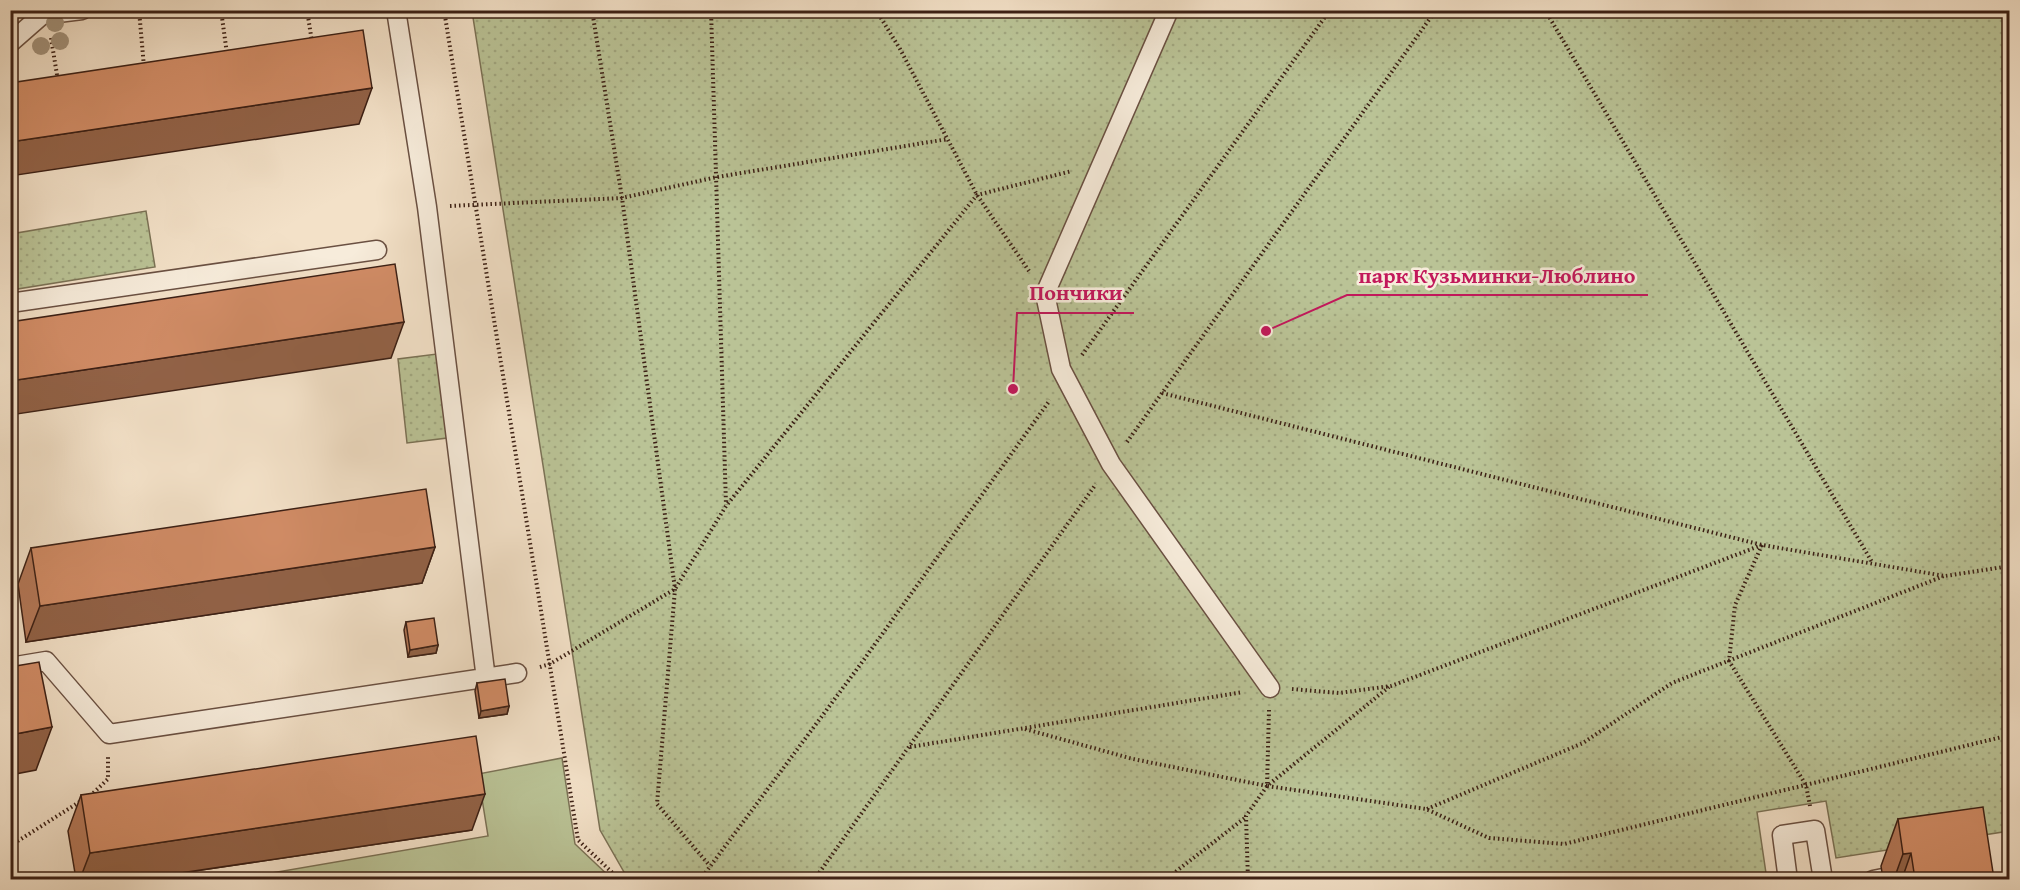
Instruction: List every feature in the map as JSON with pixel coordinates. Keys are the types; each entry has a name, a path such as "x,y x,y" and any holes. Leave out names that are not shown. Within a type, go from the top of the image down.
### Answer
{"lane":[{"path":"10,43 42,15 82,10"},
{"path":"396,10 427,207 486,679"},
{"path":"1169,10 1045,294 1061,369 1117,473 1270,688"},
{"path":"10,303 377,250"},
{"path":"10,667 46,661 109,734 517,673"},
{"path":"1788,879 1782,836 1815,830 1823,879"}],"path":[{"path":"139,10 145,68"},
{"path":"221,10 229,66"},
{"path":"307,10 314,53"},
{"path":"444,10 578,840 620,879"},
{"path":"592,10 622,198 675,589 657,804 710,866"},
{"path":"711,10 726,506"},
{"path":"876,10 977,195 1045,294"},
{"path":"700,879 860,665 1330,10"},
{"path":"1545,10 1873,563"},
{"path":"48,14 59,92"},
{"path":"427,207 622,198 717,177 948,139"},
{"path":"517,673 550,664 675,589 726,506 977,195 1102,163"},
{"path":"1162,393 1762,545 1945,576"},
{"path":"1762,545 1735,604 1729,661 1806,786 1815,830"},
{"path":"909,747 1270,688 1339,693 1391,686 1762,545"},
{"path":"1426,809 1583,742 1672,683 1945,576 2010,566"},
{"path":"1165,879 1246,816 1267,786 1391,686"},
{"path":"1267,786 1270,688"},
{"path":"1024,729 1133,759 1267,786 1426,809 1489,838 1564,844 2010,735"},
{"path":"10,846 91,795 108,779 109,734"},
{"path":"1246,816 1248,879"}],"green space":[{"path":"472,11 2009,11 2009,831 1836,858 1826,801 1757,812 1767,880 628,879 600,830"},
{"path":"146,211 155,267 11,290 11,234"},
{"path":"437,354 447,438 407,443 398,359"},
{"path":"562,758 575,844 612,879 231,880 488,836 478,774"}],"building":[{"path":"363,30 372,88 10,142 10,83"},
{"path":"395,264 404,322 10,381 10,322"},
{"path":"426,489 435,547 40,606 31,548"},
{"path":"434,618 438,645 410,650 406,622"},
{"path":"39,662 52,727 10,735 10,667"},
{"path":"505,679 509,706 481,711 477,683"},
{"path":"476,736 485,794 90,853 81,795"},
{"path":"1983,807 1994,879 1915,879 1911,853 1903,854 1898,819"}],"place":[{"name":"парк Кузьминки-Люблино","path":"1266,331"},
{"name":"Пончики","path":"1013,389"}]}
